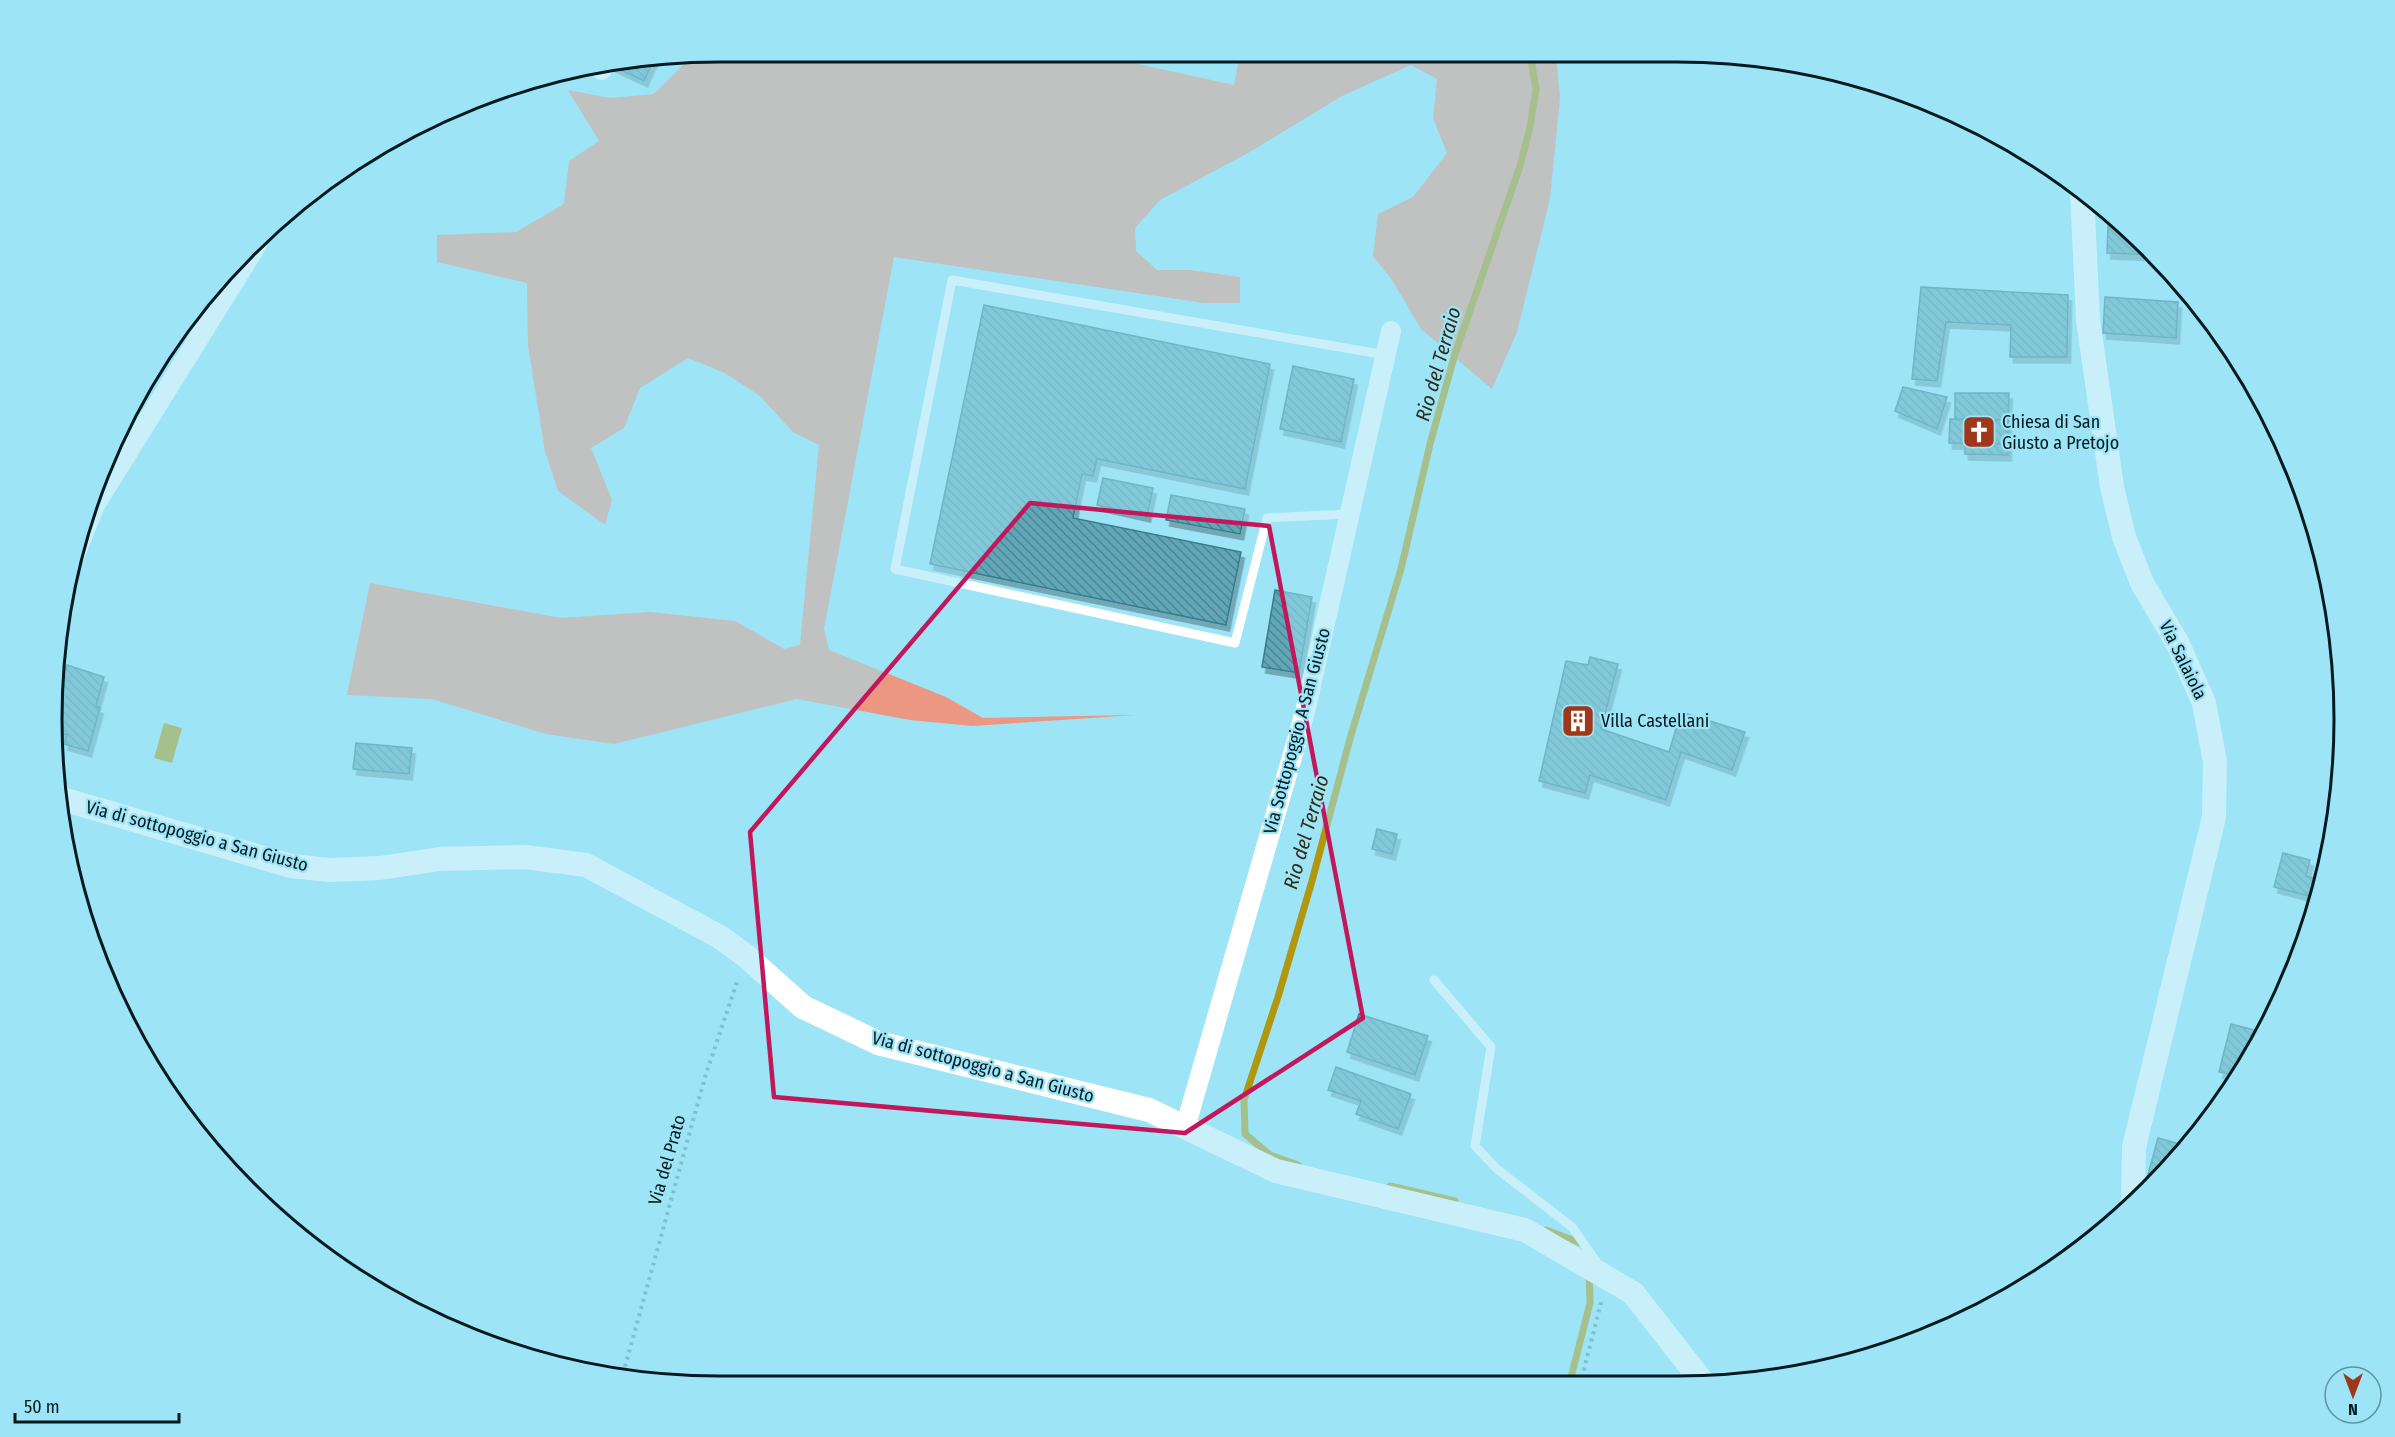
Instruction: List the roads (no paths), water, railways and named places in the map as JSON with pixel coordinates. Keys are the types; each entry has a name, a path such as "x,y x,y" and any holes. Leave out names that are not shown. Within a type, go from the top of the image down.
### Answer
{"street":[{"name":"Via Salaiola","path":"2082,202 2088,320 2112,486 2124,537 2142,583 2178,644 2204,703 2216,762 2214,817 2134,1147 2133,1190"},
{"path":"100,497 246,263"},
{"name":"Via Sottopoggio A San Giusto","path":"1185,1128 1305,712 1391,331"},
{"name":"Via di sottopoggio a San Giusto","path":"67,800 291,866 330,870 380,868 441,859 525,857 586,865 720,937 746,956 803,1007 878,1043 1149,1110 1276,1171 1525,1230 1633,1293 1698,1375"}],"lane":[{"path":"1350,514 1267,518 1235,643 895,568 952,280 1386,355"},
{"path":"1434,980 1491,1047 1475,1146 1497,1169 1572,1227 1608,1278"}],"waterway":[{"name":"Rio del Terraio","path":"1298,1165 1270,1155 1245,1134 1244,1100 1278,997 1351,735 1401,569 1430,444 1454,357 1520,166 1530,127 1536,89 1531,61"},
{"name":"Rio del Terraio","path":"1390,1186 1455,1201"},
{"name":"Rio del Terraio","path":"1546,1230 1583,1244"},
{"name":"Rio del Terraio","path":"1571,1376 1590,1303 1589,1272"}],"place":[{"name":"Chiesa di San Giusto a Pretojo","path":"1979,432"},
{"name":"Villa Castellani","path":"1578,721"}]}
